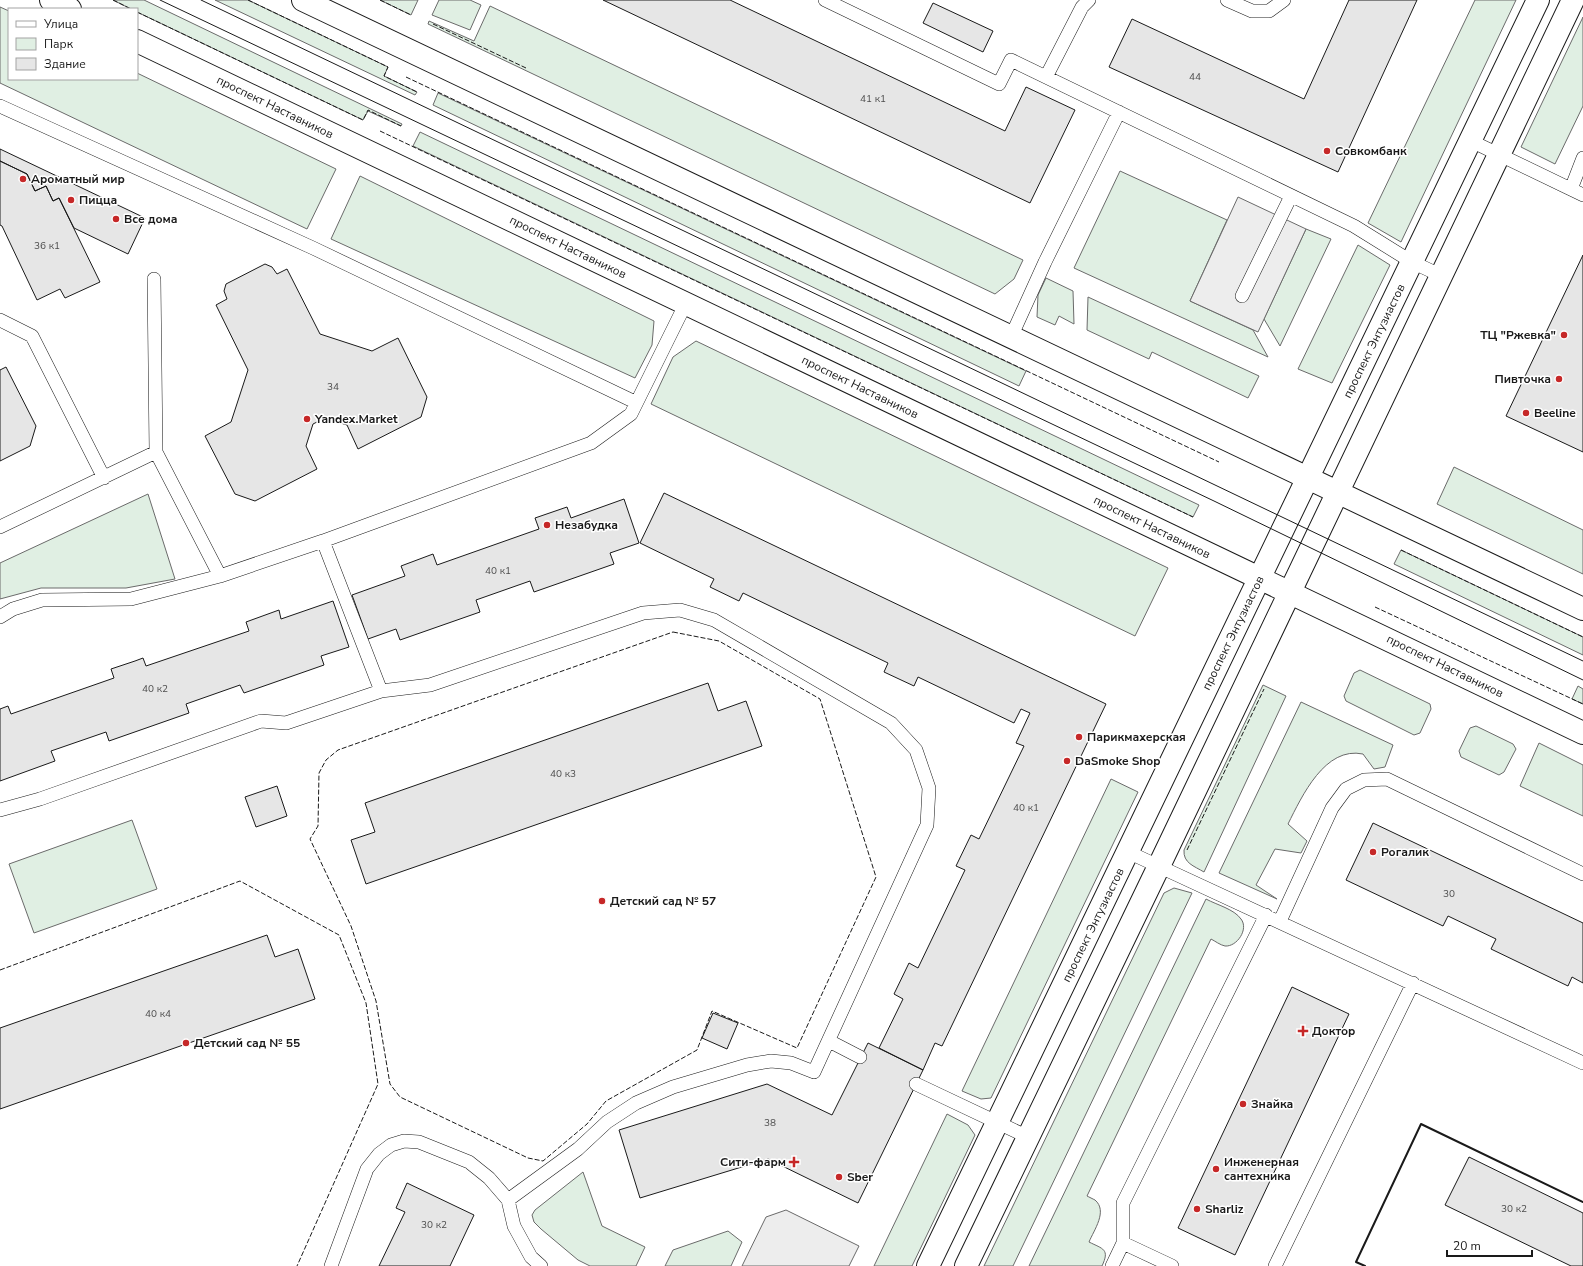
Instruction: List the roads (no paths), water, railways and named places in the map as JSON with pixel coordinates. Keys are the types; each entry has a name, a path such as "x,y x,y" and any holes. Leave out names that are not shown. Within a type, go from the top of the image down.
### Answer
{"main road":[{"path":"52,0 68,8"},
{"path":"303,0 1583,609"},
{"name":"проспект Энтузиастов","path":"928,1266 1538,0"},
{"path":"966,1266 1338,493 1573,0"},
{"name":"проспект Наставников","path":"138,41 1583,733"}],"lane":[{"path":"825,0 999,84 1011,60 1354,226 1412,262 1442,276"},
{"path":"1046,77 1082,6 1089,0"},
{"path":"1227,0 1252,11 1269,11 1284,0"},
{"path":"0,106 313,248 635,402"},
{"path":"1011,337 1045,262 1119,112"},
{"path":"1471,141 1583,195"},
{"path":"1571,189 1583,158"},
{"path":"1242,296 1291,196"},
{"path":"154,279 156,452 220,576"},
{"path":"0,617 14,609 42,600 131,599 220,576 323,541 591,443 631,414 635,402 686,303"},
{"path":"0,320 32,336 104,478"},
{"path":"0,528 156,452"},
{"path":"323,541 381,691"},
{"path":"0,810 40,799 261,721 286,723 381,691 430,685 643,613 680,610 714,620 891,723 916,750 929,788 927,825 814,1072 791,1063 770,1061 747,1065 673,1087 636,1103 607,1122 578,1149 508,1200"},
{"path":"1280,921 1332,808 1346,788 1364,780 1388,779 1583,874"},
{"path":"1128,852 1280,921 1583,1063"},
{"path":"1112,1266 1123,1243 1123,1203 1266,915"},
{"path":"1275,1266 1413,983"},
{"path":"829,1041 860,1057"},
{"path":"916,1084 1028,1137"},
{"path":"331,1266 367,1169 379,1154 391,1144 404,1141 419,1142 469,1162 489,1178 508,1200 514,1226 531,1257 541,1266"},
{"path":"1123,1243 1172,1266"}],"tram line":[{"path":"160,0 1214,501 1583,680"},
{"path":"201,0 1583,661"}],"place":[{"name":"Совкомбанк","path":"1327,151"},
{"name":"Ароматный мир","path":"23,179"},
{"name":"Пицца","path":"71,200"},
{"name":"Все дома","path":"116,219"},
{"name":"ТЦ \"Ржевка\"","path":"1564,335"},
{"name":"Пивточка","path":"1559,379"},
{"name":"Beeline","path":"1526,413"},
{"name":"Yandex.Market","path":"307,419"},
{"name":"Незабудка","path":"547,525"},
{"name":"Парикмахерская","path":"1079,737"},
{"name":"DaSmoke Shop","path":"1067,761"},
{"name":"Рогалик","path":"1373,852"},
{"name":"Детский сад № 57","path":"602,901"},
{"name":"Доктор","path":"1303,1031"},
{"name":"Детский сад № 55","path":"186,1043"},
{"name":"Знайка","path":"1243,1104"},
{"name":"Сити-фарм","path":"794,1162"},
{"name":"Инженерная сантехника","path":"1216,1169"},
{"name":"Sber","path":"839,1177"},
{"name":"Sharliz","path":"1197,1209"}]}
